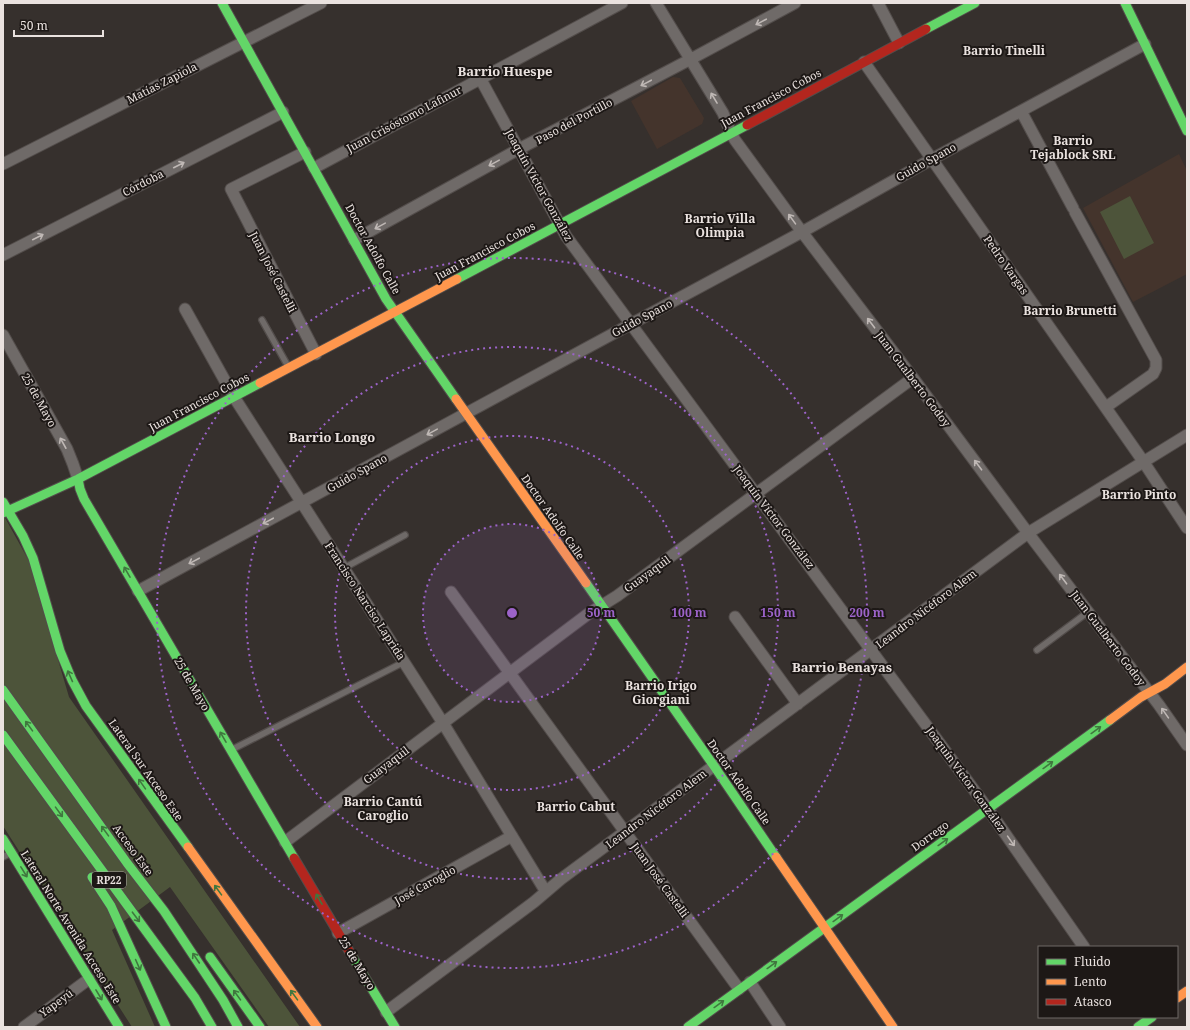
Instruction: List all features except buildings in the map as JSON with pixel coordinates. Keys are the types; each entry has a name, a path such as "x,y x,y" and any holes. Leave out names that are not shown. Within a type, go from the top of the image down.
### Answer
{"main road":[{"name":"Doctor Adolfo Calle","path":"222,3 395,312 714,766 893,1027"},
{"name":"Juan Francisco Cobos","path":"6,511 78,479 975,3"},
{"path":"1125,3 1187,131"},
{"name":"25 de Mayo","path":"78,479 84,499 338,933 395,1027"},
{"name":"Lateral Sur Acceso Este","path":"3,502 6,511 23,536 33,558 60,651 72,680 86,706 317,1027"},
{"name":"Dorrego","path":"688,1027 1134,702 1165,684 1187,667"},
{"name":"Acceso Este","path":"3,690 164,912 198,961 238,1027"},
{"name":"RP22","path":"3,736 172,964 212,1027"},
{"path":"3,740 66,837"},
{"name":"Lateral Norte Avenida Acceso Este","path":"3,839 119,1027"},
{"path":"127,863 195,941"},
{"path":"87,869 111,906 166,1027"},
{"path":"206,953 260,1027"},
{"path":"1178,997 1187,991"},
{"path":"1137,1024 1150,1018"}],"street":[{"name":"Matías Zapiola","path":"3,164 321,3"},
{"name":"Juan Crisóstomo Lafinur","path":"314,168 622,3"},
{"name":"Juan Gualberto Godoy","path":"656,3 723,113 731,133 741,150 1149,692 1187,745"},
{"name":"Paso del Portillo","path":"354,240 795,3"},
{"path":"878,3 899,43"},
{"name":"Guido Spano","path":"138,592 1145,44"},
{"name":"Pedro Vargas","path":"864,62 1106,407 1187,528"},
{"name":"Joaquín Víctor González","path":"480,78 566,236 988,809 1083,946"},
{"path":"1021,111 1156,360 1156,368 1153,374 1106,407"},
{"name":"Córdoba","path":"3,255 283,112"},
{"name":"Juan José Castelli","path":"305,152 231,189 316,354"},
{"name":"Francisco Narciso Laprida","path":"185,309 234,397 442,722 546,892"},
{"name":"25 de Mayo","path":"3,335 66,449 78,479"},
{"name":"Guayaquil","path":"285,842 442,722 601,606 617,596 913,378"},
{"name":"Leandro Nicéforo Alem","path":"386,1012 534,902 561,879 1028,533 1187,435"},
{"name":"Juan José Castelli","path":"451,592 739,989"},
{"path":"735,617 798,704"},
{"name":"José Caroglio","path":"338,933 512,836"},
{"name":"Yapeyú","path":"24,1027 89,979"},
{"path":"750,982 780,1027"}],"lane":[{"path":"262,320 289,368"},
{"path":"344,568 405,535"},
{"path":"1037,650 1088,612"},
{"path":"231,750 404,662"},
{"path":"3,858 12,852"}],"shaded area":[{"path":"673,77 680,78 704,118 702,124 657,149 631,101"},
{"path":"1179,154 1187,171 1187,274 1133,302 1083,208"}],"green space":[{"path":"1130,196 1154,243 1124,259 1100,212"},
{"path":"3,514 29,561 69,697 300,1027 269,1027 170,887 112,930 155,1027 132,1027 3,826"}],"traffic: fast":[{"path":"222,3 386,299 456,399"},
{"path":"926,29 975,3"},
{"path":"1125,3 1187,131"},
{"path":"457,279 747,125"},
{"path":"3,513 78,479 260,383"},
{"path":"78,479 84,499 294,858"},
{"path":"3,502 23,536 33,558 60,651 72,680 86,706 188,847"},
{"path":"586,583 776,857"},
{"path":"3,690 127,863 164,911 223,1000 238,1027"},
{"path":"688,1027 1110,720"},
{"path":"3,735 195,998 212,1027"},
{"path":"3,839 119,1027"},
{"path":"92,877 111,906 166,1027"},
{"path":"352,956 395,1027"},
{"path":"210,957 260,1027"},
{"path":"1138,1027 1151,1018"}],"traffic: slow":[{"path":"260,383 457,279"},
{"path":"456,399 586,583"},
{"path":"1110,720 1141,697 1165,684 1187,667"},
{"path":"188,847 317,1027"},
{"path":"776,857 893,1027"},
{"path":"1178,997 1187,991"}],"traffic: jam":[{"path":"747,125 926,29"},
{"path":"294,858 352,956"}],"district":[{"name":"Barrio Tinelli","path":"1004,51"},
{"name":"Barrio Huespe","path":"505,71"},
{"name":"Barrio Tejablock SRL","path":"1073,148"},
{"name":"Barrio Villa Olimpia","path":"720,226"},
{"name":"Barrio Brunetti","path":"1070,311"},
{"name":"Barrio Longo","path":"332,437"},
{"name":"Barrio Pinto","path":"1139,495"},
{"name":"Barrio Benayas","path":"842,667"},
{"name":"Barrio Irigo Giorgiani","path":"661,693"},
{"name":"Barrio Cabut","path":"576,807"},
{"name":"Barrio Cantú Caroglio","path":"383,809"}]}
